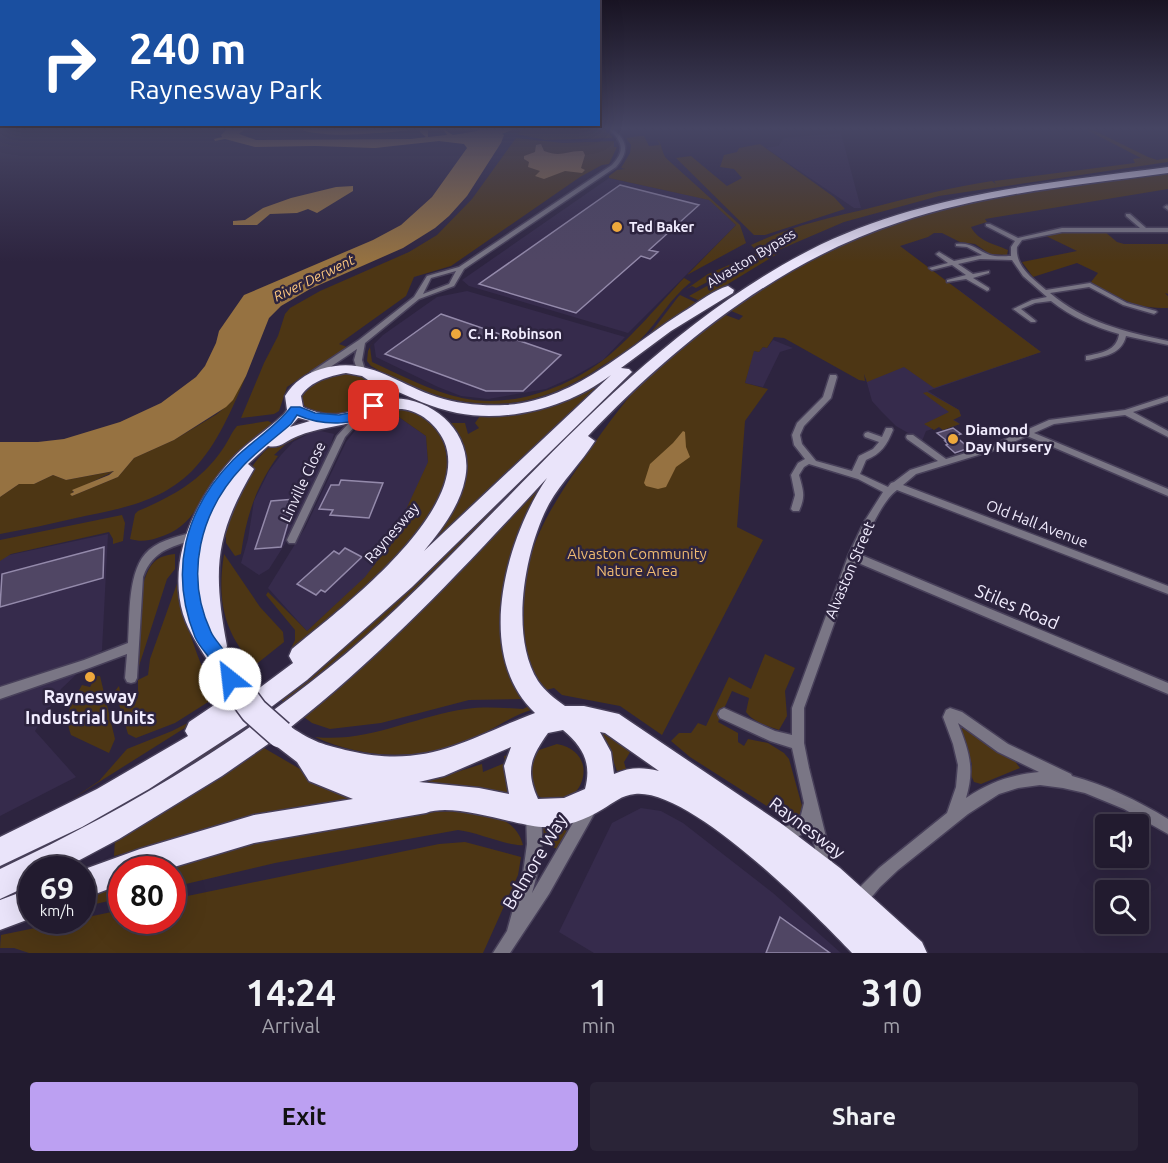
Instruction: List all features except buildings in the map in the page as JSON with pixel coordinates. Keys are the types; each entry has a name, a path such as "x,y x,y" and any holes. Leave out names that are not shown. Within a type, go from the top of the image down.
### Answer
{"highway":[{"name":"Alvaston Bypass","path":"795,250 863,221 938,201 1013,187 1123,173"},
{"name":"Alvaston Bypass","path":"634,380 702,323 748,292 814,252 865,230 923,212 983,199 1135,173"},
{"name":"Alvaston Bypass","path":"361,370 430,400 459,408 505,410 554,401 594,381 666,328 691,315 781,257"},
{"path":"72,817 117,794 231,724 329,648 412,573 584,408 691,315"},
{"path":"339,425 295,410 293,396 305,381 338,369 361,370"},
{"path":"366,412 377,402 381,393 377,377"},
{"path":"594,801 602,772 597,746 587,735 556,719 537,699 522,673 513,632 513,593 517,567 528,531 545,495 634,380"},
{"path":"0,884 128,820 206,774 296,711 406,613 594,418 634,380"},
{"name":"Raynesway","path":"0,852 72,817 148,761 232,707 288,666 344,619 388,575 433,525 444,509 457,479 458,458 449,434 428,412 413,405 390,403 339,425 304,428 275,441 255,458 238,480 220,517 208,557 207,587 218,656"},
{"name":"Raynesway","path":"295,410 287,421 250,451 226,478 213,496 194,536 189,569 190,595 204,636 233,683 254,711 307,754 317,771 340,781 363,787 437,798 478,801 532,812"},
{"name":"Raynesway","path":"307,754 361,766 400,770 419,769 459,758 556,719 591,717 610,722 830,878 911,953"},
{"path":"556,719 528,738 517,765 516,776 532,812 564,812 594,801 616,787 642,780 672,789 703,807 777,862 813,893 874,953"},
{"name":"Raynesway","path":"96,880 152,859 254,829 437,798"},
{"path":"0,915 18,908"}],"street":[{"path":"305,381 362,342 417,297 429,277 461,268 603,173"},
{"path":"1129,218 1145,230"},
{"path":"1093,222 1102,229"},
{"path":"988,225 1018,240 1047,232 1078,229 1168,230"},
{"path":"1018,240 1013,250 1020,269 1051,299 1082,319 1123,333 1168,343"},
{"path":"958,246 968,245 988,256"},
{"path":"939,254 987,289"},
{"path":"932,268 950,261 988,256 1015,258"},
{"path":"417,297 452,285 461,268"},
{"path":"949,281 987,272"},
{"path":"442,274 454,278"},
{"path":"1044,292 1089,283 1125,304 1154,312"},
{"path":"426,285 438,289"},
{"path":"1033,321 1016,309 1034,301 1051,299"},
{"path":"1089,358 1114,351 1121,345 1123,333"},
{"path":"361,370 358,360 362,342"},
{"path":"796,509 800,495 795,475 801,465 809,460 798,445 796,435 803,421 835,388 833,377"},
{"name":"Alvaston Street","path":"830,878 798,743 798,708 853,556 869,522 892,488 913,472 995,447 1052,422 1126,412 1168,398"},
{"path":"1126,412 1168,434"},
{"name":"Linville Close","path":"292,540 339,425"},
{"path":"855,476 862,458 876,452 885,441 889,430"},
{"path":"1027,433 1168,493"},
{"path":"868,435 885,441"},
{"path":"910,437 945,462"},
{"name":"Old Hall Avenue","path":"809,460 826,469 892,488 1168,590"},
{"path":"131,678 138,578 144,560 161,547 203,534 224,493 238,480"},
{"name":"Stiles Road","path":"853,556 1168,689"},
{"path":"0,693 105,658 133,646"},
{"path":"724,714 774,737 798,743"},
{"path":"952,818 964,786 966,773 965,761 949,717 950,714 958,716 1003,748 1075,783 1111,796 1168,827"},
{"path":"858,903 870,887 952,818 994,789 1031,779 1075,783"},
{"name":"Belmore Way","path":"506,946 544,889 594,801"},
{"path":"771,834 796,832 807,820 811,803"},
{"name":"Belmore Way","path":"506,946 528,884 533,852 532,812"}],"shaded area":[{"path":"803,173 852,173 861,208 854,208"},
{"path":"609,178 710,200 736,225 628,333 469,286 462,280"},
{"path":"959,290 1041,352 928,391 959,410 961,416 953,419 960,424 943,430 939,427 926,431 922,441 896,426 872,401 864,372"},
{"path":"467,291 625,337 603,360 573,377 546,389 488,399 461,396 376,357 374,344 383,335 437,297"},
{"path":"773,340 793,348 780,352 763,387 745,383 753,351 759,352 763,347 767,348"},
{"path":"393,413 426,436 428,463 397,531 367,576 307,631 268,588 305,528 346,442 357,428 371,419"},
{"path":"316,430 334,434 330,448 285,544 269,569 259,575 241,563 248,539 254,501 269,471 281,455 293,442"},
{"path":"108,534 102,650 61,689 35,731 76,777 0,816 0,557"},
{"path":"641,808 661,811 683,823 773,893 841,953 594,953 559,932 612,823"}],"green space":[{"path":"490,173 586,173 451,266 414,277 406,296 339,344 347,347 287,387 279,411 274,414 241,418 278,336 285,314 290,308 320,291 409,252 437,235 472,199"},
{"path":"612,173 683,173 740,225 746,243 687,275 736,225 709,200 609,178"},
{"path":"692,173 712,173 727,186 742,178 738,173 801,173 834,197 845,209 765,235 754,235"},
{"path":"1053,173 1091,173 939,196 844,222 774,252 757,251 751,245 812,223 933,192 992,181 996,184 994,181"},
{"name":"Alvaston Community Nature Area","path":"1168,173 1168,189 985,219 987,222 971,227 982,239 1008,250 1007,255 990,254 975,244 960,242 942,233 934,233 900,246 1041,352 934,388 904,367 867,382 864,374 865,381 859,380 784,338 774,337 767,348 763,347 759,352 754,351 745,383 768,389 745,421 737,527 763,540 662,735 620,706 562,695 554,688 546,690 540,684 532,670 525,636 523,602 530,557 547,517 593,445 629,397 659,364 723,314 739,320 743,316 729,310 786,272 822,252 905,220 992,199 1080,184"},
{"path":"1104,231 1117,242 1124,244 1168,244 1168,294 1165,293 1168,296 1168,308 1139,305 1115,296 1091,282 1098,273 1077,263 1033,277 1022,262 1077,251 1044,235 1058,232"},
{"path":"757,253 760,254 696,288 692,286 685,290 708,274"},
{"path":"779,253 700,301 689,296 764,254"},
{"path":"684,278 691,282 677,295 640,340 627,351 572,384 544,396 515,402 487,404 459,401 430,393 371,366 367,361 370,347 372,362 439,391 481,401 520,398 557,386 592,368 627,339"},
{"path":"680,295 697,303 646,339 678,297"},
{"path":"622,365 427,549 424,548 463,485 465,469 463,445 451,423 465,423 468,434 479,428 475,423 482,413 520,412"},
{"path":"341,373 361,375 369,380 373,389 362,405 347,413 329,415 313,411 303,404 302,395 314,384"},
{"path":"246,376 224,426 201,461 180,482 166,491 123,508 0,534 0,497 19,484 34,484 53,475 66,480 115,471 73,491 72,496 118,477 134,458 174,440 217,414 230,403"},
{"path":"927,392 959,410 961,416 953,420 960,424 943,430 939,427 934,430 924,424 949,412 923,393"},
{"path":"405,408 432,425 441,438 446,453 447,469 442,494 413,538 394,559 289,653 295,640 295,630 266,595 268,592 307,631 365,577 390,544 428,462 426,436 393,413 371,419 357,428 379,413"},
{"path":"268,421 272,423 271,426 223,470 196,510 180,527 150,540 130,539 135,514 174,494 205,471 237,426"},
{"path":"317,428 286,444 274,455 278,456 253,502 241,554 235,556 226,543 226,537 218,539 240,486 248,473 256,461 276,442"},
{"path":"580,439 521,535 524,699 469,700 381,723 330,729 312,723 304,717"},
{"path":"559,443 440,569 362,644 287,705 280,699 358,636"},
{"path":"122,515 125,523 123,541 113,544 109,532 11,554 0,561 0,540"},
{"path":"175,554 175,569 167,579 139,666 144,581 156,560"},
{"path":"224,554 260,607 283,632 284,642 254,666 235,640 225,614 221,586"},
{"path":"179,578 192,639 216,697 175,723 136,738 128,734 115,691 119,686 123,705 138,698 138,680 148,675 150,659"},
{"path":"765,654 795,668 785,691 787,716 779,730 753,718 746,712 749,698 732,691 718,722 738,733 738,742 744,746 748,739 768,743 789,759 802,806 800,814 790,821 690,757 671,741 679,733 691,733 698,723 706,726 729,677 751,689"},
{"path":"96,676 100,676 115,739 109,753 71,735 69,727 68,714 75,697 82,685 90,687"},
{"path":"531,705 534,709 467,741 429,752 391,755 371,753 352,750 315,737 335,738 373,733 447,712 466,709 487,707 523,709"},
{"path":"215,709 72,799 99,781 127,749 172,731"},
{"path":"246,723 253,731 186,775 32,856 18,856 18,864 0,873 0,863"},
{"path":"962,728 1014,760 1020,768 981,784 974,782 971,775 972,764 959,730"},
{"path":"600,730 632,749 624,762 626,769 617,771 608,747 598,733"},
{"path":"557,744 573,750 581,761 584,773 573,795 562,801 548,800 533,792 528,765 539,750"},
{"path":"264,748 312,776 364,797 211,831 114,856 115,839"},
{"path":"512,754 506,775 509,793 507,796 422,783 482,764 483,772 505,763 504,756"},
{"path":"463,811 494,816 507,822 517,832 523,845 510,844 458,830 275,863 186,884 186,860 244,843 418,812"},
{"path":"543,828 556,830 572,828 560,850 544,844"},
{"path":"465,842 521,857 518,875 483,953 29,953 14,948 0,948 1,935 18,932 18,934 96,934 96,915 108,913 108,934 186,934 186,896 439,844"},
{"path":"108,884 108,901 96,904 96,888"}],"water":[{"name":"River Derwent","path":"449,173 481,173 467,196 435,228 403,248 310,289 281,306 269,318 246,376 233,400 226,407 174,440 134,458 118,477 72,496 70,494 74,492 72,490 114,471 66,480 53,475 34,484 19,484 0,497 0,442 64,439 120,422 161,403 196,377 205,366 219,331 244,295 373,240 401,225 432,197"},
{"path":"538,173 559,173 544,179 535,176"},
{"path":"353,186 353,191 317,213 308,209 297,213 270,214 257,225 233,225 233,221 245,220 263,208 291,198 336,187"},
{"path":"683,431 690,457 676,467 666,487 658,489 646,486 644,483 650,464"}],"place":[{"name":"Ted Baker","path":"617,227"},
{"name":"C. H. Robinson","path":"456,334"},
{"name":"Diamond Day Nursery","path":"953,439"},
{"name":"Raynesway Industrial Units","path":"90,677"}],"route":[{"path":"230,679 204,636 190,595 190,552 194,536 213,496 237,464 287,421 295,410 308,416 339,419 363,413 374,406"}]}
